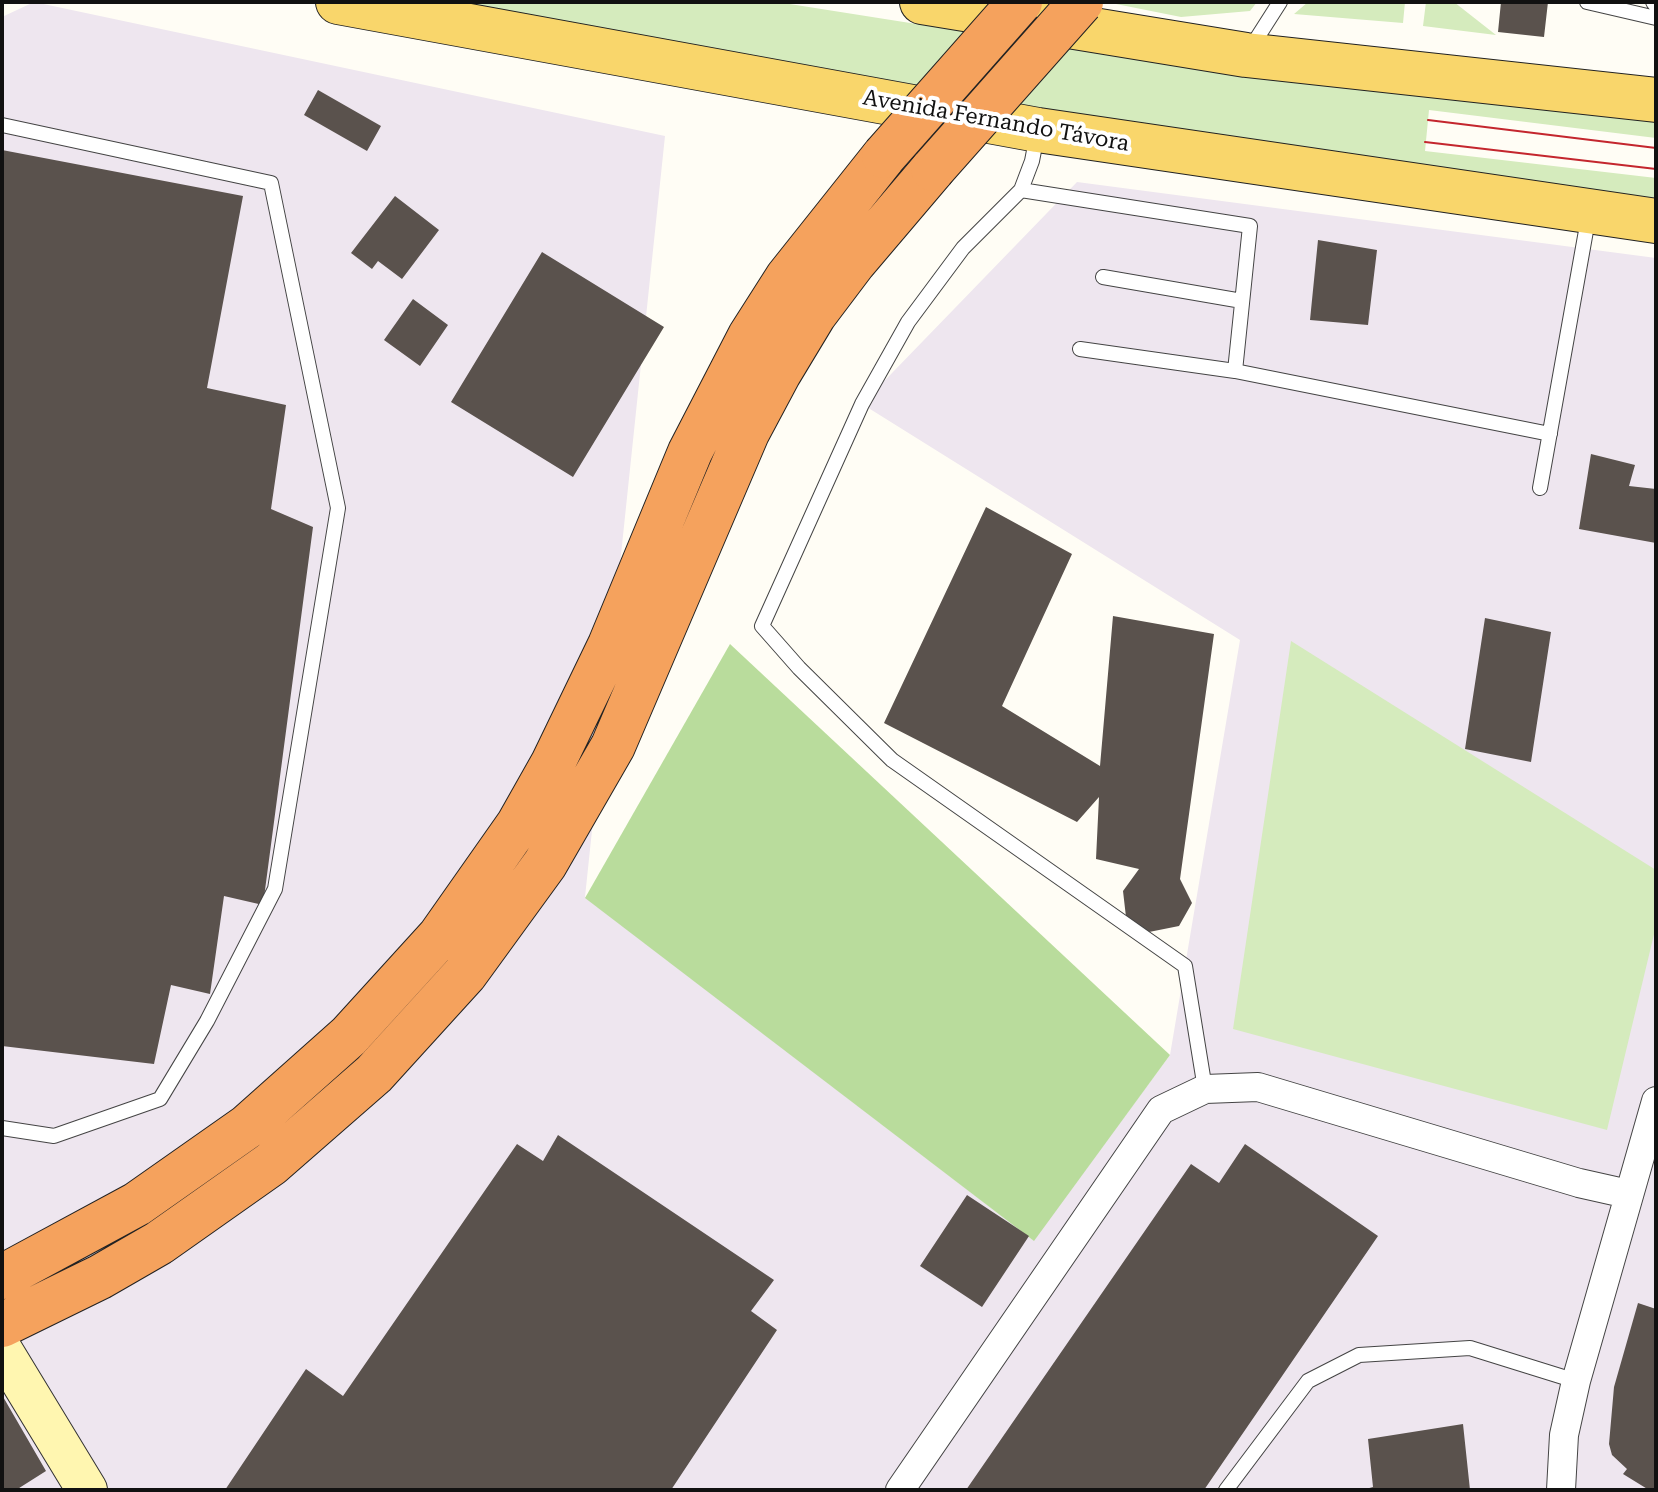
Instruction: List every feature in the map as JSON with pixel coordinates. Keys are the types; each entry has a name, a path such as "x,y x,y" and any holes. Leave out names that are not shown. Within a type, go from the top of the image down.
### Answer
{"highway":[{"path":"2,1277 137,1204 204,1158 298,1084 349,1036 422,957 480,882 518,825 581,706 690,452 750,336 787,278 884,156 1020,2"},
{"path":"2,1325 100,1277 217,1205 323,1121 374,1074 465,974 538,875 582,805 643,679 747,433 814,315 854,262 933,169 1081,2"}],"main road":[{"name":"Avenida Fernando Távora","path":"338,2 1038,130 1656,221"},
{"path":"922,2 1246,55 1656,100"},
{"path":"2,1350 87,1490"}],"street":[{"path":"900,1490 1161,1110 1205,1089 1258,1087 1579,1183 1628,1194"},
{"path":"1561,1490 1564,1435 1576,1381 1656,1101"}],"lane":[{"path":"1246,55 1280,2"},
{"path":"1587,2 1656,18"},
{"path":"2,125 271,183 338,508 275,889 207,1021 160,1099 54,1136 2,1128"},
{"path":"1038,130 1032,161 1021,190 963,248 908,322 862,404 762,626 799,668 892,760 1185,966 1205,1089"},
{"path":"1021,190 1250,226 1235,371"},
{"path":"1540,488 1590,213"},
{"path":"1103,277 1242,301"},
{"path":"1080,349 1235,371 1550,434"},
{"path":"1226,1490 1308,1381 1359,1355 1470,1348 1576,1381"}],"shaded area":[{"path":"34,2 665,136 585,897 1033,1240 1170,1055 1240,640 862,404 1077,182 1656,258 1656,1490 2,1490 2,17"}],"green space":[{"path":"441,2 777,2 1227,73 1656,119 1656,138 1429,110 1425,151 1656,178 1656,201 1034,113"},
{"path":"1106,2 1257,2 1250,11 1181,17"},
{"path":"1308,2 1405,2 1403,23 1294,14"},
{"path":"1426,2 1454,2 1496,35 1423,26"},
{"path":"1291,641 1656,870 1656,926 1607,1130 1233,1029"},
{"path":"730,644 1170,1055 1034,1241 585,898"}],"building":[{"path":"1501,2 1548,2 1544,37 1498,32"},
{"path":"318,90 381,126 367,151 304,115"},
{"path":"2,150 243,196 207,388 286,405 271,509 313,527 263,905 224,896 210,994 171,985 154,1064 2,1046"},
{"path":"395,196 439,230 402,279 378,261 372,269 351,253"},
{"path":"1318,240 1377,250 1368,325 1310,320"},
{"path":"542,252 664,327 573,477 451,402"},
{"path":"413,299 448,325 420,366 384,340"},
{"path":"1591,454 1635,465 1629,486 1656,489 1656,543 1579,529"},
{"path":"986,507 1072,554 1002,706 1100,766 1113,616 1214,634 1180,879 1192,903 1179,926 1149,932 1126,917 1123,891 1139,869 1096,859 1099,797 1077,822 884,723"},
{"path":"1485,618 1551,632 1531,762 1465,749"},
{"path":"558,1135 774,1280 751,1311 777,1330 671,1490 225,1490 306,1369 343,1396 517,1144 543,1161"},
{"path":"1245,1144 1378,1236 1204,1490 966,1490 1191,1164 1219,1183"},
{"path":"967,1195 1029,1236 982,1307 920,1266"},
{"path":"1638,1303 1656,1309 1656,1490 1649,1490 1623,1474 1627,1469 1612,1455 1609,1444 1614,1387"},
{"path":"2,1395 46,1471 16,1490 2,1490"},
{"path":"1463,1424 1470,1490 1362,1490 1373,1487 1368,1439"}],"tram line":[{"path":"1428,120 1656,148"},
{"path":"1425,142 1656,169"}]}
